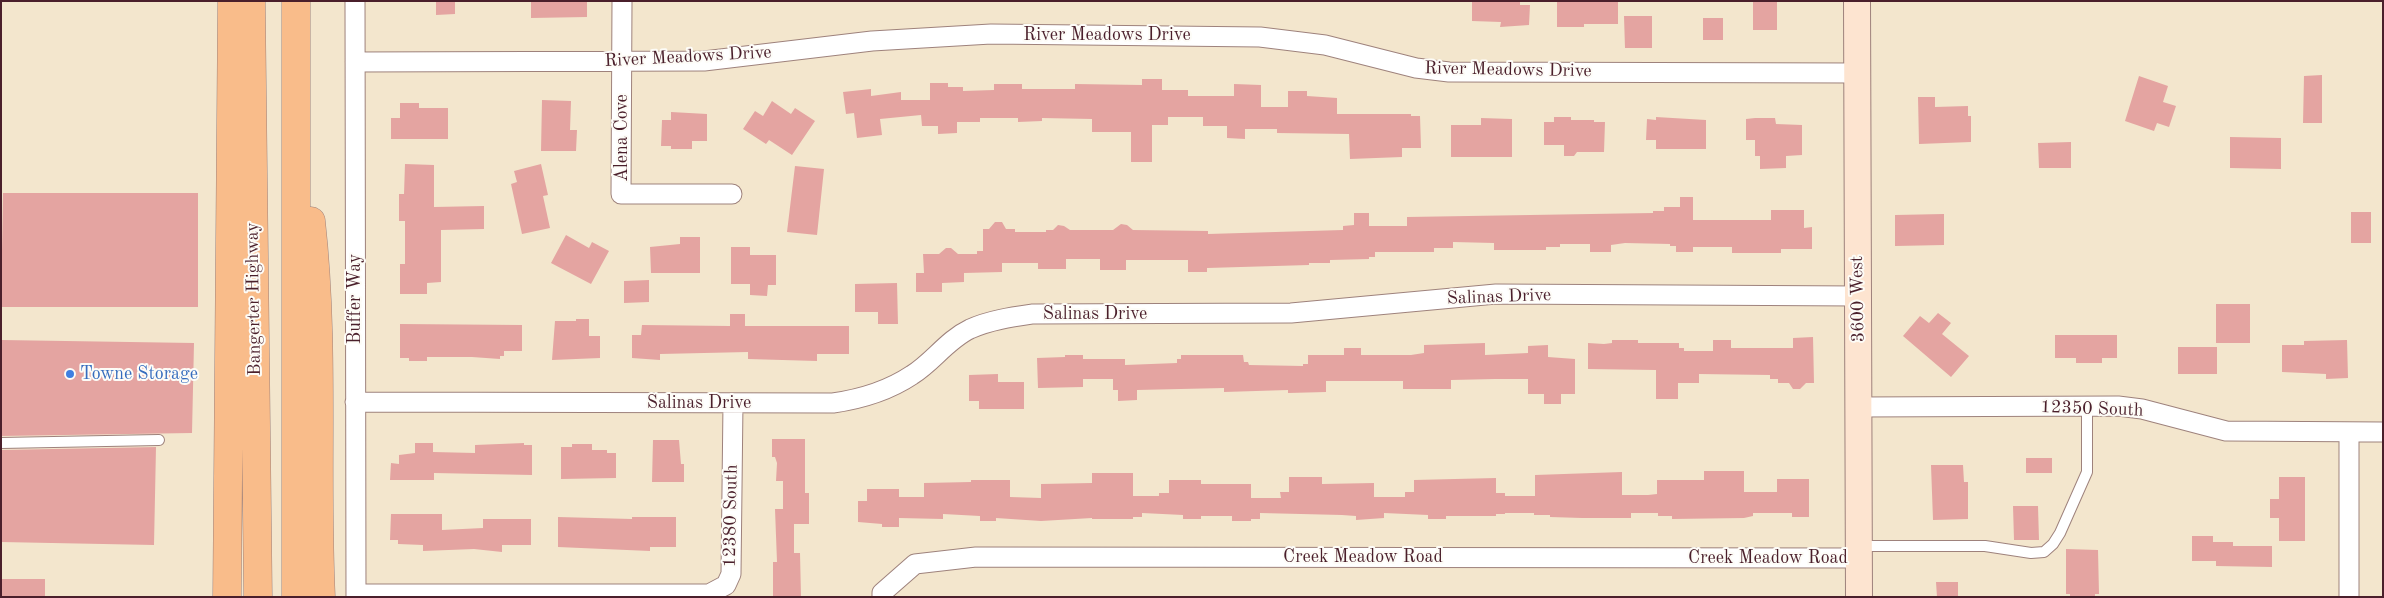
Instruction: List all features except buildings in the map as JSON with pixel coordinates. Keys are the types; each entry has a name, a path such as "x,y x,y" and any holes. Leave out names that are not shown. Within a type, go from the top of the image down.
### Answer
{"highway":[{"path":"227,597 232,1"},
{"name":"Bangerter Highway","path":"251,1 258,597"},
{"path":"296,1 296,597"},
{"path":"296,130 310,209 317,286 318,486 321,597"}],"main road":[{"name":"3600 West","path":"1857,1 1859,597"}],"street":[{"name":"Buffer Way","path":"355,1 356,595"},
{"path":"622,1 622,62"},
{"name":"River Meadows Drive","path":"355,62 622,62 704,60 872,41 991,34 1260,36 1325,45 1416,68 1450,72 1857,73"},
{"name":"Alena Cove","path":"622,62 621,194 732,194"},
{"name":"Salinas Drive","path":"355,402 833,403 858,399 913,375 942,349 969,330 1001,318 1033,314 1291,313 1496,294 1858,296"},
{"name":"12380 South","path":"356,595 709,594 726,585 731,574 733,403"},
{"name":"12350 South","path":"1859,407 2087,406 2142,409 2226,431 2383,432"},
{"path":"2349,432 2349,597"},
{"name":"Creek Meadow Road","path":"882,595 915,564 976,556 1859,552"}],"lane":[{"path":"1859,552 1984,546 2031,554 2044,552 2053,544 2060,533 2087,472 2087,406"},
{"path":"1,443 159,440"}],"place":[{"name":"Towne Storage","path":"70,374"}]}
